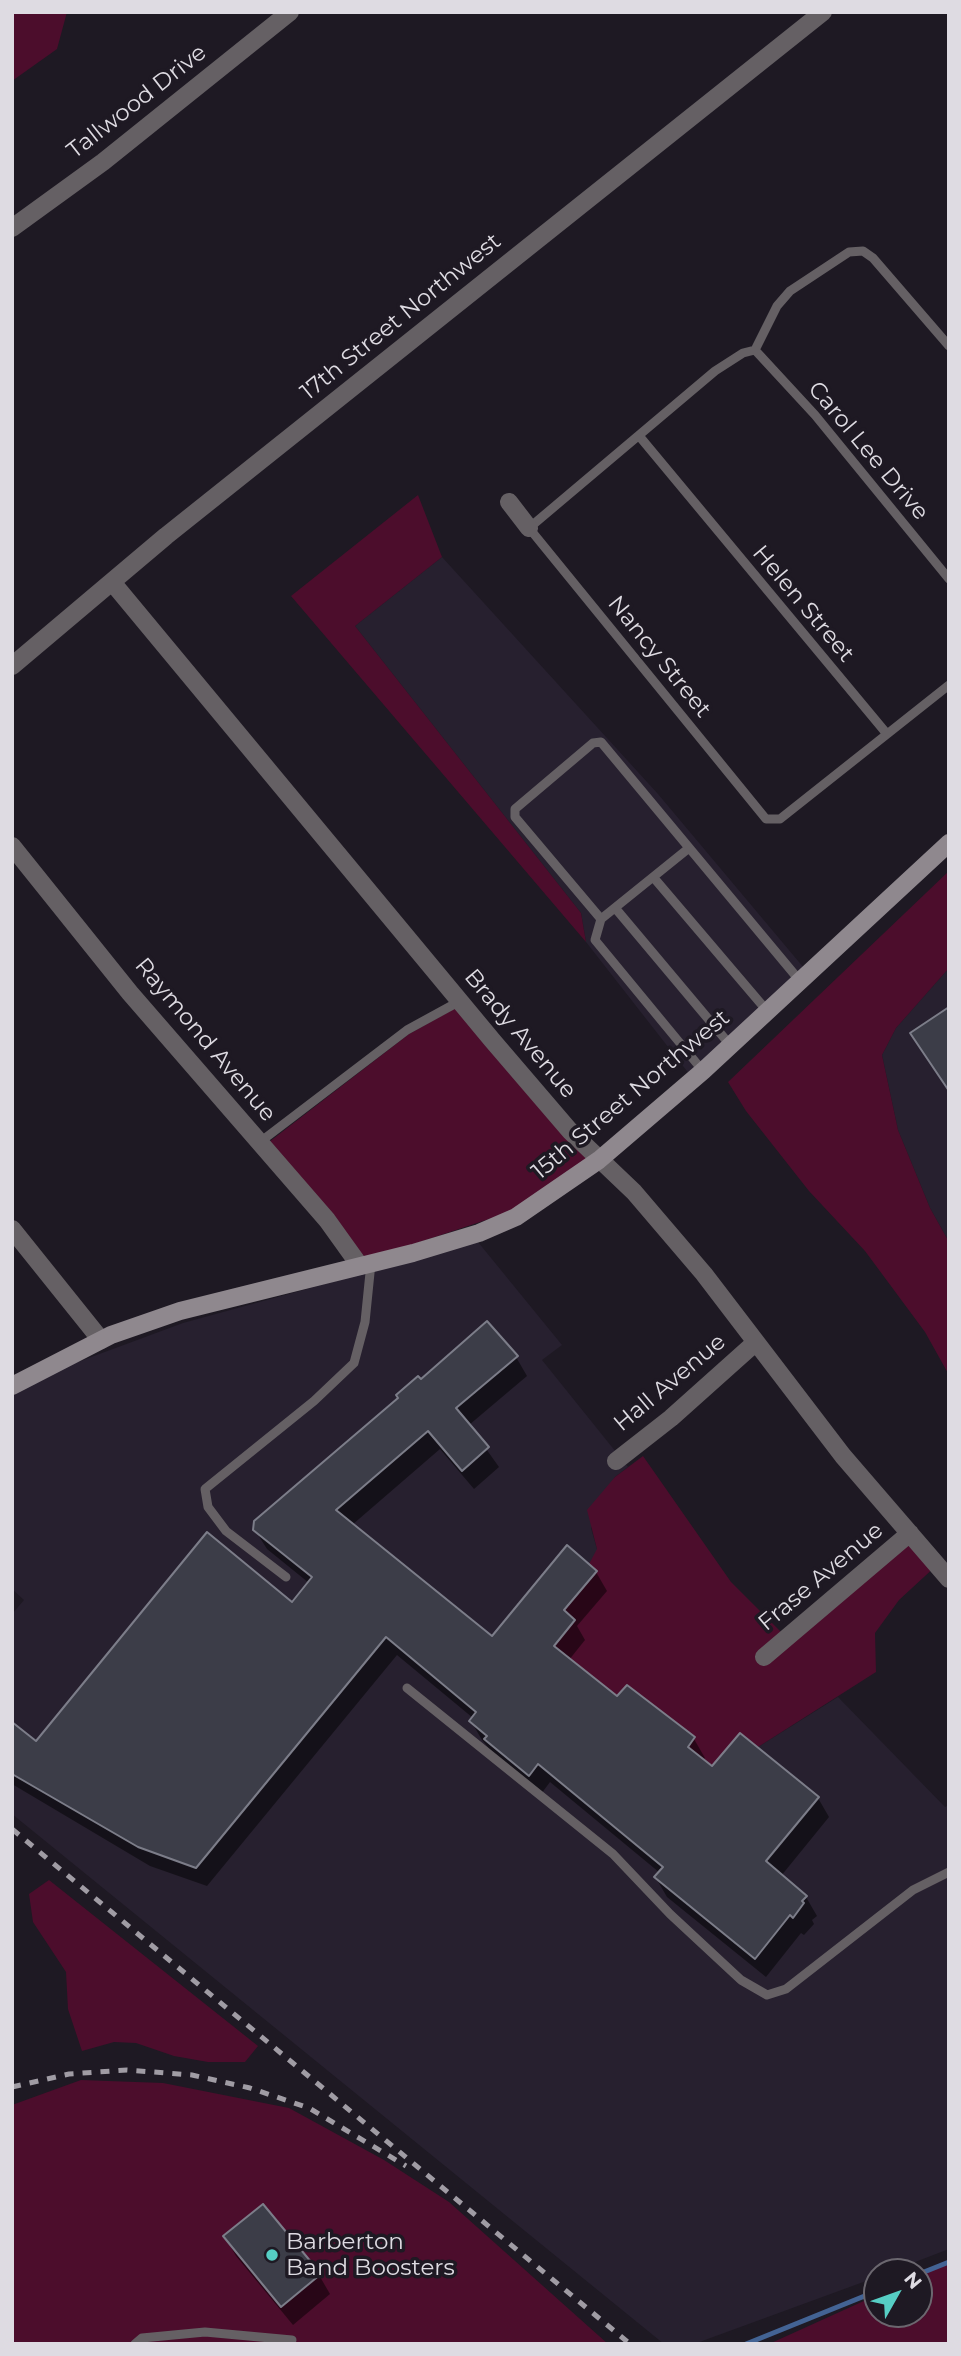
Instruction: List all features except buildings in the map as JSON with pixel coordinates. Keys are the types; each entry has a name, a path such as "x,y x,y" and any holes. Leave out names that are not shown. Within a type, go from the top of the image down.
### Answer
{"street":[{"name":"Tallwood Drive","path":"12,228 113,155 290,12"},
{"name":"17th Street Northwest","path":"12,666 111,582 823,12"},
{"path":"509,502 529,528"},
{"name":"Brady Avenue","path":"111,582 509,1061 599,1160 634,1192 704,1274 843,1455 949,1579"},
{"name":"15th Street Northwest","path":"12,1386 101,1340 180,1311 413,1254 492,1228 560,1190 703,1071 949,844"},
{"name":"Raymond Avenue","path":"12,846 130,993 365,1264"},
{"path":"12,1228 101,1340"},
{"name":"Hall Avenue","path":"615,1461 671,1418 756,1342"},
{"name":"Frase Avenue","path":"764,1657 910,1534"}],"lane":[{"path":"529,528 640,438 715,371 743,352 755,350 777,306 790,291 849,252 863,251 873,258 949,346"},
{"name":"Carol Lee Drive","path":"755,350 815,415 949,579"},
{"name":"Helen Street","path":"640,438 887,734"},
{"name":"Nancy Street","path":"529,528 766,819 780,819 887,734"},
{"path":"887,734 949,685"},
{"path":"601,919 515,817 516,809 593,743 601,742 802,982"},
{"path":"689,848 601,919 595,940 703,1071"},
{"path":"654,878 768,1013"},
{"path":"616,909 731,1046"},
{"path":"260,1142 407,1030 461,1000"},
{"path":"286,1577 226,1531 208,1507 205,1489 314,1401 354,1363 365,1322 365,1264"},
{"path":"407,1688 613,1854 670,1914 741,1980 767,1995 786,1989 913,1890 949,1872"},
{"path":"135,2344 142,2339 205,2332 292,2340"}],"shaded area":[{"path":"12,12 67,12 57,49 12,81"},
{"path":"418,495 442,557 355,626 581,913 586,942 291,596"},
{"path":"442,557 658,794 804,968 690,1075 586,942 581,913 355,626"},
{"path":"949,871 949,968 896,1028 882,1055 898,1130 930,1208 949,1242 949,1375 925,1332 865,1251 809,1191 746,1111 728,1082"},
{"path":"949,968 949,1242 930,1208 898,1130 882,1055 896,1028"},
{"path":"461,1005 590,1159 513,1211 363,1261 269,1142 409,1034"},
{"path":"478,1242 562,1345 542,1360 628,1467 615,1477 591,1528 597,1549 597,1571 564,1610 575,1620 618,1696 627,1685 695,1737 685,1750 740,1733 758,1747 838,1697 945,1807 949,1805 949,2249 926,2258 863,2258 863,2282 694,2344 664,2344 12,1814 12,1614 24,1600 12,1589 12,1395 59,1369 183,1323"},
{"path":"643,1456 731,1582 787,1638 910,1533 937,1565 899,1600 875,1633 876,1672 758,1747 740,1733 712,1766 685,1750 695,1737 627,1685 617,1696 554,1646 564,1610 597,1571 589,1564 597,1549 587,1510 615,1477"},
{"path":"49,1880 258,2046 245,2062 208,2062 174,2056 136,2043 114,2042 82,2051 68,2009 66,1972 33,1922 29,1894"},
{"path":"81,2080 163,2083 289,2108 384,2160 449,2202 608,2344 12,2344 12,2105"},
{"path":"949,2262 949,2344 769,2344 863,2301 863,2328 933,2328 933,2269"}],"waterway":[{"path":"933,2268 949,2262"},
{"path":"746,2344 863,2297"}],"railway":[{"path":"12,1829 630,2344"},
{"path":"12,2087 69,2074 127,2070 192,2075 250,2088 309,2108 406,2166"}],"place":[{"name":"Barberton Band Boosters","path":"272,2255"}]}
